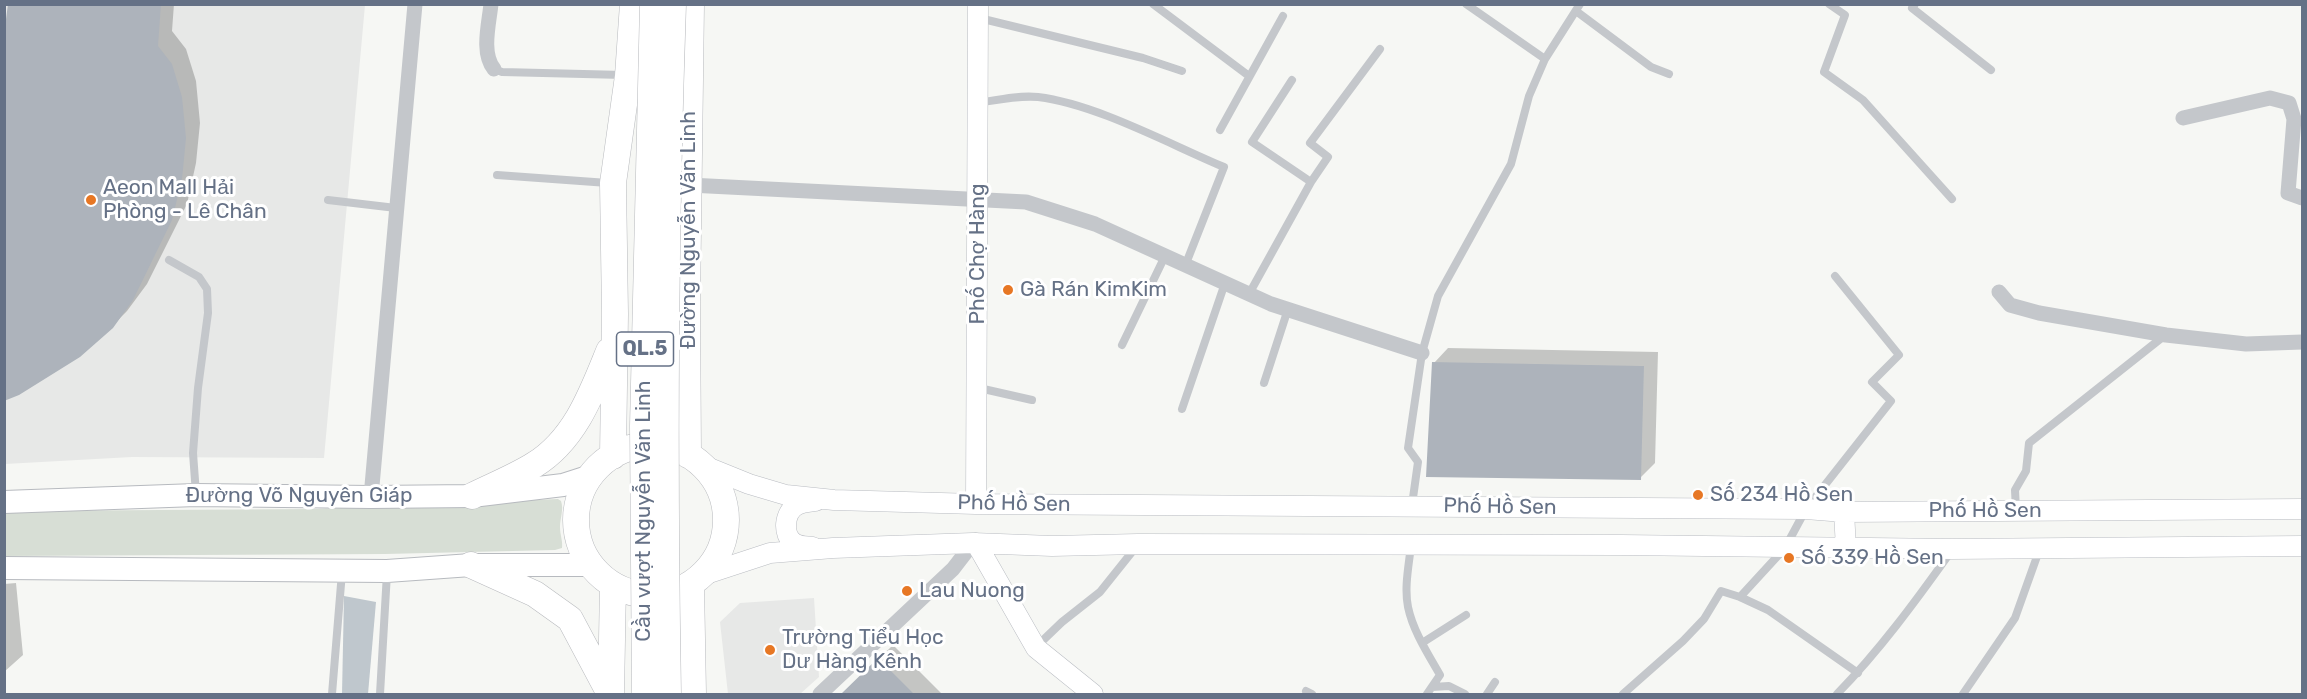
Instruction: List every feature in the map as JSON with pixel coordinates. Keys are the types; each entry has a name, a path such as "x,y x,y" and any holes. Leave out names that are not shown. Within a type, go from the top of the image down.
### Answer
{"highway":[{"name":"QL.5","path":"614,456 613,183 628,76 633,4"},
{"name":"Cầu vượt Nguyễn Văn Linh","path":"645,694 643,426 653,4"},
{"name":"Cầu vượt Nguyễn Văn Linh","path":"669,694 665,400 666,206 673,4"},
{"name":"Đường Nguyễn Văn Linh","path":"691,4 687,303 695,460"},
{"path":"472,496 535,464 567,436 590,401 615,325 626,327 638,334 654,336 669,330 681,319 687,303"},
{"path":"651,445 670,448 695,460 713,478 723,497 726,518 724,539 716,559 697,580 672,593 652,596 632,593 613,585 591,565 582,547 577,528 578,508 591,476 614,456 632,448 651,445"},
{"path":"471,565 535,594 570,620 610,694"},
{"path":"693,694 697,580"},
{"path":"610,694 613,585"}],"main road":[{"name":"Phố Chợ Hàng","path":"976,504 978,11"},
{"name":"Phố Hồ Sen","path":"695,460 749,484 786,495 834,500 976,504 1806,509 1844,512 2302,509"},
{"name":"Đường Võ Nguyên Giáp","path":"4,502 196,495 472,496 563,485 591,476"},
{"path":"833,548 802,546 793,543 787,533 786,522 789,513 796,506 803,503 834,500"},
{"path":"1844,512 1846,548"},
{"name":"Phố Hồ Sen","path":"697,580 770,553 833,548 975,543 1052,546 1411,544 1953,549 2302,546"},
{"path":"975,543 1036,648 1093,694"},
{"path":"4,568 387,571 471,565 591,565"}],"street":[{"path":"371,497 415,4"},
{"path":"491,4 487,54 494,69"},
{"path":"2183,118 2270,98 2289,103 2294,119 2288,194 2302,198"},
{"path":"689,185 1026,202 1095,224 1185,266 1288,309 1422,353"},
{"path":"1999,292 2010,305 2039,313 2166,335 2246,344 2302,342"},
{"path":"820,694 953,569 975,543"}],"lane":[{"path":"1153,4 1249,76"},
{"path":"1466,4 1545,60"},
{"path":"1829,4 1845,15 1824,72 1863,100 1952,199"},
{"path":"1915,4 1912,9 1991,70"},
{"path":"1412,507 1418,462 1408,448 1422,353 1438,296 1512,164 1529,96 1545,60 1578,8 1651,67 1669,74"},
{"path":"978,11 1182,71"},
{"path":"1220,130 1283,16"},
{"path":"1249,294 1311,182 1328,158 1310,143 1380,49"},
{"path":"494,69 502,72 628,76"},
{"path":"1292,80 1252,142 1311,182"},
{"path":"978,103 1037,97 1065,103 1104,116 1224,167 1185,266"},
{"path":"497,175 613,183"},
{"path":"327,200 396,208"},
{"path":"1122,345 1165,256"},
{"path":"169,260 199,276 207,289 208,313 198,387 193,453 196,495"},
{"path":"1740,597 1785,548 1806,509 1891,401 1872,382 1899,355 1835,276"},
{"path":"1182,409 1225,283"},
{"path":"1264,383 1288,309"},
{"path":"2017,512 2015,489 2026,471 2029,443 2166,335"},
{"path":"977,388 1032,400"},
{"path":"1036,648 1062,622 1100,592 1138,544"},
{"path":"1411,544 1407,606 1422,643 1440,675 1430,691"},
{"path":"1963,694 2016,618 2040,548"},
{"path":"1837,694 1858,673 1953,549"},
{"path":"332,694 342,570"},
{"path":"380,694 387,571"},
{"path":"1623,694 1683,641 1704,619 1721,591 1768,610 1858,673"},
{"path":"1422,643 1466,615"},
{"path":"1486,694 1495,682"},
{"path":"1430,691 1449,686 1465,694"}],"shaded area":[{"path":"5,5 365,5 324,458 132,457 5,464"},
{"path":"558,499 562,504 560,527 562,548 555,550 385,554 5,556 5,511 317,509"},
{"path":"344,596 376,602 368,694 342,694"},
{"name":"Trường Tiểu Học Dư Hàng Kênh","path":"814,598 819,677 800,694 728,694 720,622 740,603"}],"building":[{"name":"Aeon Mall Hải Phòng - Lê Chân","path":"8,4 161,4 158,46 172,64 182,97 186,138 182,179 172,220 133,300 113,328 80,357 19,395 4,401 4,34"},
{"path":"1432,362 1644,366 1641,480 1426,477"},
{"path":"878,658 914,694 841,694"}],"place":[{"name":"Aeon Mall Hải Phòng - Lê Chân","path":"91,200"},
{"name":"Gà Rán KimKim","path":"1008,290"},
{"name":"Số 234 Hồ Sen","path":"1698,495"},
{"name":"Số 339 Hồ Sen","path":"1789,558"},
{"name":"Lau Nuong","path":"907,591"},
{"name":"Trường Tiểu Học Dư Hàng Kênh","path":"770,650"}]}
